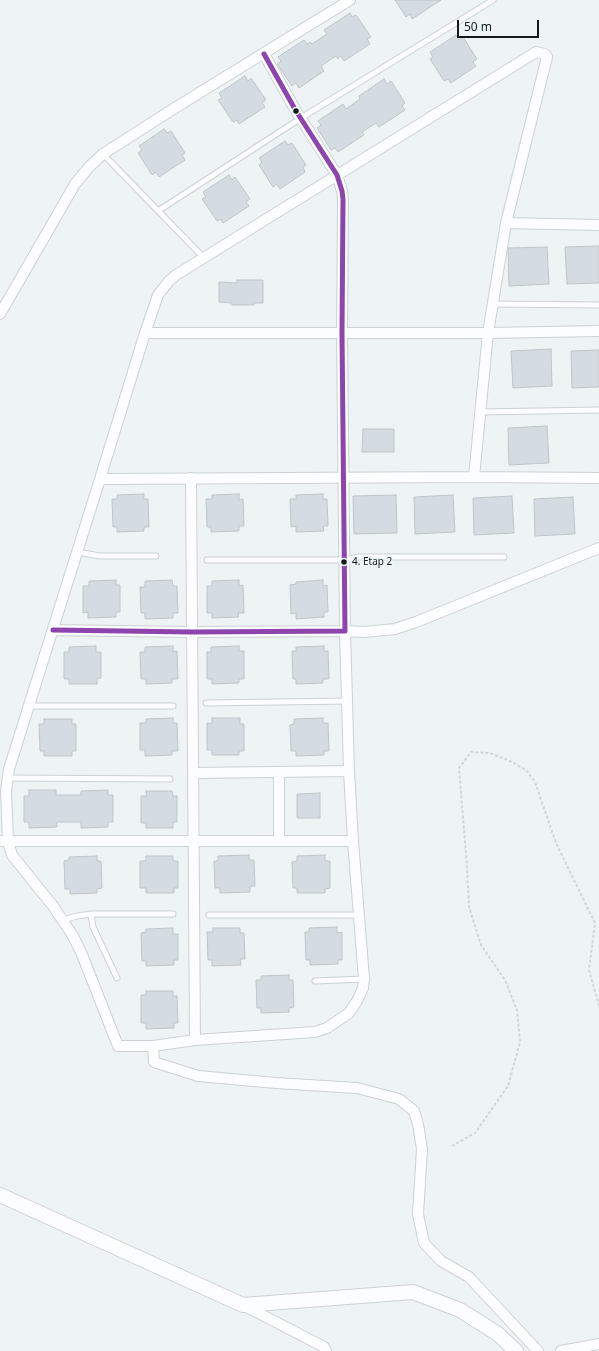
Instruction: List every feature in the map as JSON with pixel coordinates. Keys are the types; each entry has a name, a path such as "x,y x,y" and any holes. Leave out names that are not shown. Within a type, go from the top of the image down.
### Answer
{"street":[{"path":"0,314 75,184 89,167 103,154 350,0"},
{"path":"264,54 301,118 337,175 344,199 342,333 345,631 349,771 364,979 363,988 349,1013 327,1028 315,1032 196,1040 153,1046 118,1046 81,952 63,920 12,855 4,842 6,791 10,763 158,295 176,275 204,258 337,175 532,53 536,52 545,54 547,57 506,223 488,333 474,477"},
{"path":"506,223 599,225"},
{"path":"145,333 488,333 599,331"},
{"path":"100,478 599,478"},
{"path":"191,478 196,1040"},
{"path":"52,630 364,632 394,629 416,622 599,548"},
{"path":"193,773 349,771"},
{"path":"278,772 279,841"},
{"path":"4,842 194,840 353,841"},
{"path":"153,1046 154,1062 198,1076 357,1088 399,1099 414,1111 418,1124 422,1149 418,1214 424,1243 441,1261 469,1277 538,1351"},
{"path":"0,1195 243,1305 324,1347 326,1351"},
{"path":"243,1305 413,1292 460,1310 498,1334 516,1351"},
{"path":"561,1351 599,1344"}],"lane":[{"path":"158,211 301,118 493,0"},
{"path":"103,154 204,258"},
{"path":"492,304 599,305"},
{"path":"480,412 599,410"},
{"path":"77,552 100,556 156,556"},
{"path":"207,560 344,560 359,557 504,557"},
{"path":"206,703 347,701"},
{"path":"29,706 173,706"},
{"path":"7,778 170,779"},
{"path":"63,920 91,914 173,914"},
{"path":"91,914 93,927 117,978"},
{"path":"209,915 359,915"},
{"path":"315,981 364,979"}],"path":[{"path":"452,1146 475,1133 508,1086 520,1042 517,1010 505,980 481,945 468,907 468,867 459,768 471,752 490,753 508,760 526,770 535,782 556,843 594,924 589,970 599,1006"}],"building":[{"path":"395,0 441,0 412,19 410,14 406,17"},
{"path":"350,13 352,17 356,15 371,37 367,39 370,44 344,61 341,56 338,59 336,56 321,66 324,71 299,88 296,83 292,86 277,64 281,61 278,57 304,40 307,44 310,42 312,44 327,34 324,30"},
{"path":"456,35 459,40 463,37 477,59 473,62 476,66 451,83 448,79 444,81 430,59 433,57 430,52"},
{"path":"245,76 248,81 251,78 266,100 262,103 265,107 239,124 237,120 233,122 218,100 222,98 219,93"},
{"path":"384,79 387,84 391,81 405,103 402,106 405,110 379,127 376,123 362,132 364,135 338,152 335,148 331,150 317,128 321,125 318,121 343,104 346,109 360,99 359,96"},
{"path":"164,129 167,133 171,131 185,153 182,155 185,160 159,177 156,172 152,175 138,153 142,150 139,146"},
{"path":"285,141 288,145 292,143 306,165 303,167 305,172 280,189 277,184 273,187 259,165 262,162 259,158"},
{"path":"229,175 232,180 235,177 250,199 246,202 249,206 223,223 221,219 217,221 202,199 206,197 203,192"},
{"path":"599,246 599,283 567,284 565,247"},
{"path":"547,247 549,284 509,286 508,248"},
{"path":"237,280 263,280 263,303 254,303 254,305 232,305 232,303 219,302 219,282 237,283"},
{"path":"551,349 552,386 513,388 511,351"},
{"path":"599,350 599,387 572,388 571,351"},
{"path":"547,426 549,463 509,465 508,428"},
{"path":"363,429 394,429 394,452 362,452"},
{"path":"144,494 144,499 148,499 149,527 144,527 144,531 117,532 117,527 113,527 112,499 117,499 117,495"},
{"path":"239,494 239,500 243,499 244,526 239,526 239,531 211,532 211,527 207,527 206,499 212,499 212,495"},
{"path":"323,494 323,499 327,499 328,526 323,526 324,531 296,532 296,526 291,527 290,499 296,499 296,495"},
{"path":"396,495 397,533 354,534 353,496"},
{"path":"453,495 455,532 415,534 414,497"},
{"path":"512,496 514,533 474,535 473,498"},
{"path":"573,497 575,534 535,536 534,499"},
{"path":"116,580 116,585 120,585 120,612 116,612 116,617 88,618 88,612 83,613 83,586 89,586 89,581"},
{"path":"172,580 173,586 177,586 178,613 173,613 173,618 145,619 145,613 141,613 140,587 145,587 145,581"},
{"path":"239,580 239,586 243,585 244,613 238,613 239,617 212,618 212,613 207,613 207,586 212,586 212,581"},
{"path":"323,580 323,586 327,585 328,612 324,612 324,617 296,619 296,613 291,614 290,585 296,584 296,582"},
{"path":"96,646 96,652 101,652 101,678 97,678 97,684 69,684 69,679 64,679 64,652 69,652 69,647"},
{"path":"173,646 173,652 177,651 178,679 172,679 172,683 146,684 146,679 141,679 140,652 145,652 145,647"},
{"path":"239,646 239,651 244,651 244,679 239,679 239,683 212,684 212,679 207,679 207,652 211,652 211,647"},
{"path":"324,646 324,651 328,651 329,679 323,679 323,683 296,684 296,679 293,679 292,651 296,651 296,647"},
{"path":"173,718 173,723 177,723 178,751 172,751 172,755 145,756 145,750 140,750 140,723 146,723 146,719"},
{"path":"212,718 240,718 240,724 244,724 244,751 239,751 239,755 212,755 212,750 207,750 207,723 212,724"},
{"path":"323,718 323,723 328,723 329,751 324,751 324,755 296,756 296,751 291,751 290,725 294,724 294,719"},
{"path":"44,719 72,719 72,724 76,724 76,751 72,751 72,756 44,756 44,751 40,751 39,724 44,724"},
{"path":"29,790 56,790 56,795 81,795 81,791 108,790 108,795 113,795 113,822 108,822 108,827 81,828 81,822 57,822 57,827 29,828 29,822 24,822 24,796 29,796"},
{"path":"146,791 172,791 173,796 177,796 177,822 173,822 173,828 146,828 146,823 141,823 141,796 147,796"},
{"path":"320,793 320,818 297,818 297,794"},
{"path":"249,855 249,860 254,860 255,886 250,886 250,892 220,893 220,888 215,888 214,861 218,861 218,856"},
{"path":"325,855 325,861 330,861 330,888 325,889 325,893 297,893 297,888 293,888 292,862 297,861 297,856"},
{"path":"97,856 97,861 101,861 102,888 97,889 97,893 70,894 70,889 65,889 64,861 69,860 69,857"},
{"path":"146,856 173,856 173,861 178,861 178,888 174,888 174,893 146,893 146,888 140,888 140,861 146,861"},
{"path":"337,927 337,933 342,932 342,960 338,960 338,964 310,965 310,960 306,960 305,932 309,932 309,928"},
{"path":"173,928 173,934 178,934 178,960 174,960 174,965 146,966 146,961 142,961 141,933 146,932 146,929"},
{"path":"213,928 240,928 240,933 244,933 245,959 240,959 241,965 212,966 212,960 208,960 207,932 213,932"},
{"path":"289,975 289,980 293,980 294,1007 289,1008 289,1012 261,1013 261,1008 257,1008 256,980 261,980 261,976"},
{"path":"146,991 173,991 173,996 177,996 178,1023 174,1023 174,1028 146,1029 146,1023 141,1023 141,995 146,995"}],"transit line":[{"path":"53,630 192,632 345,631 342,191 337,175 296,111 264,54"}],"place":[{"name":"4. Etap 2","path":"344,562"}]}
